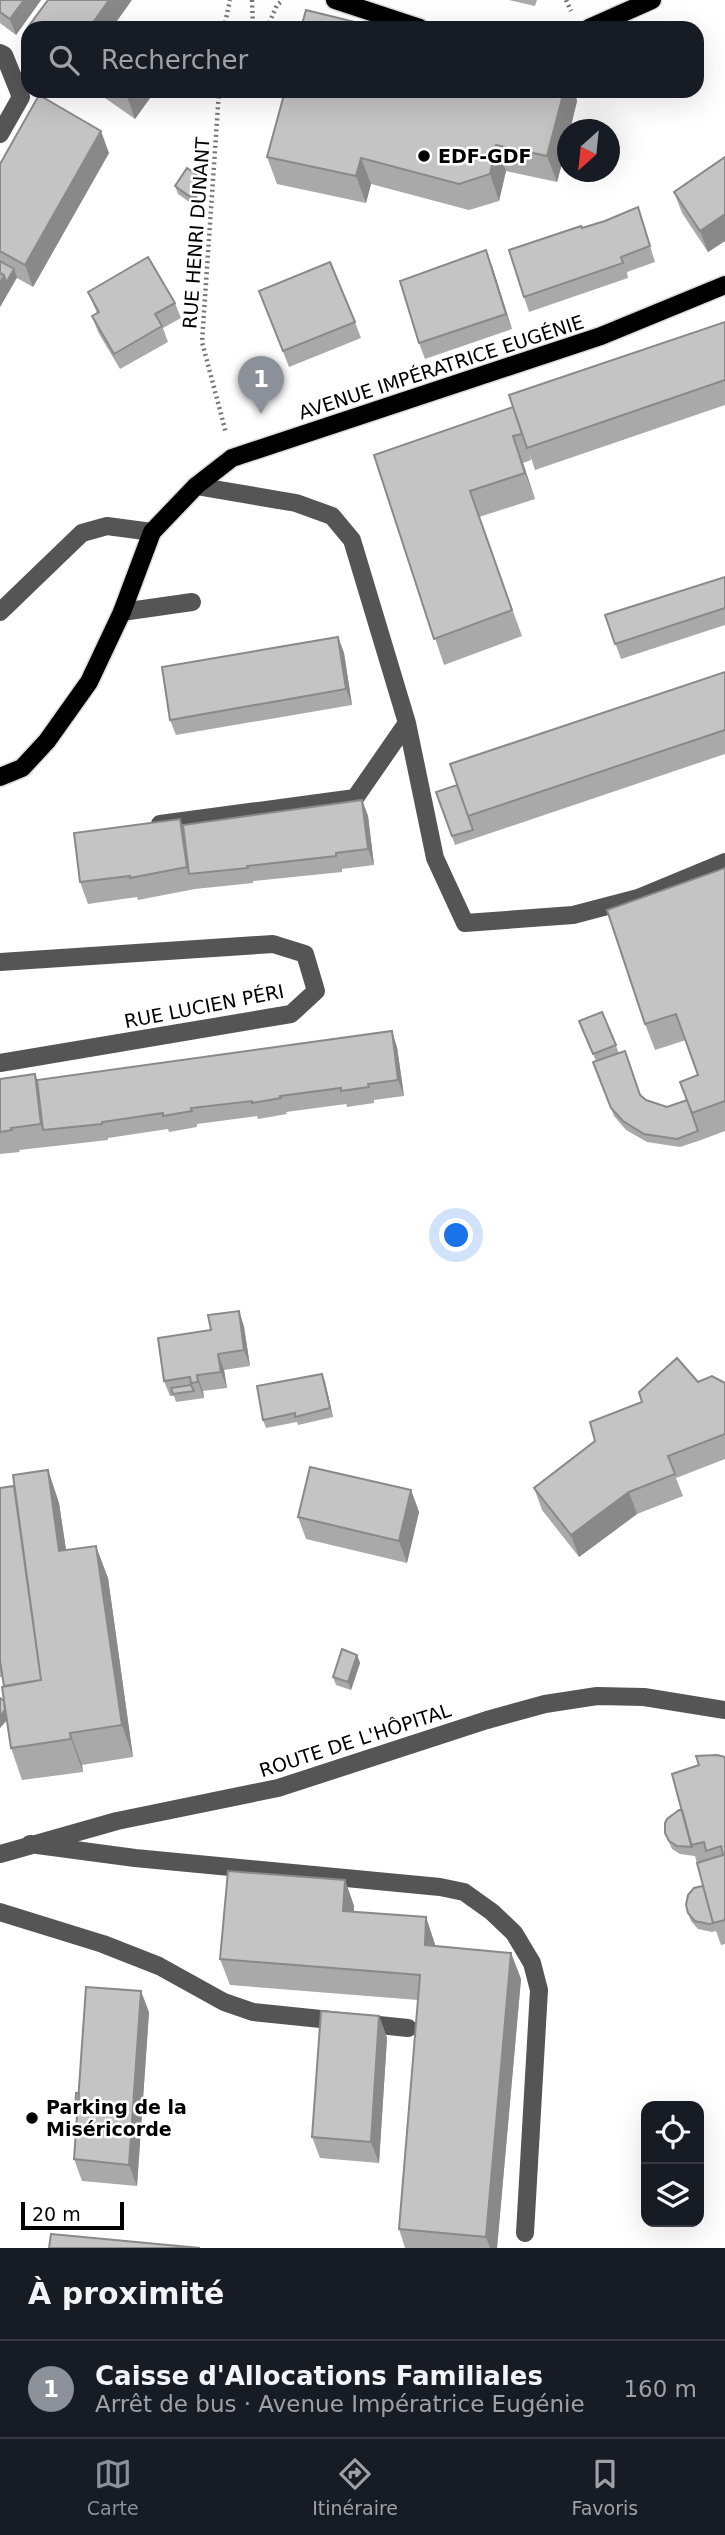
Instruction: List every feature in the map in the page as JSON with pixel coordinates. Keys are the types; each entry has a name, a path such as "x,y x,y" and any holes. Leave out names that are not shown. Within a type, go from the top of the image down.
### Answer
{"main road":[{"path":"335,0 399,21"},
{"path":"605,21 652,0"},
{"name":"AVENUE IMPÉRATRICE EUGÉNIE","path":"0,777 22,768 47,741 89,682 122,612 152,532 196,486 232,458 601,336 725,285"}],"street":[{"path":"0,52 4,55 21,97 0,134"},
{"path":"196,486 296,503 332,516 352,540 407,723 435,858 465,923 573,915 638,898 725,862"},
{"path":"0,612 82,533 107,526 152,532"},
{"path":"122,612 192,602"},
{"path":"144,826 355,798 407,723"},
{"name":"RUE LUCIEN PÉRI","path":"0,962 273,944 305,954 316,992 291,1014 0,1063"},
{"name":"ROUTE DE L'HÔPITAL","path":"0,1854 117,1821 278,1788 487,1720 545,1704 597,1696 643,1697 725,1710"},
{"path":"30,1844 135,1858 440,1887 464,1892 492,1912 514,1933 532,1963 539,1990 525,2233"},
{"path":"0,1912 103,1944 159,1966 224,2001 253,2012 408,2028"}],"path":[{"path":"225,21 230,0"},
{"path":"252,0 253,21"},
{"path":"270,21 277,5 283,0"},
{"name":"RUE HENRI DUNANT","path":"219,98 202,342 232,458"}],"building":[{"path":"0,0 24,0 10,19 0,12"},
{"path":"48,0 109,0 94,21 32,21"},
{"path":"306,10 351,21 303,21"},
{"path":"37,98 44,98 101,131 25,265 0,251 0,164"},
{"name":"EDF-GDF","path":"283,98 562,98 547,156 496,145 490,174 459,184 361,158 356,176 267,157"},
{"path":"725,157 725,214 700,231 674,192"},
{"path":"187,168 202,178 189,196 175,186"},
{"path":"638,207 650,246 621,257 623,263 524,297 509,250 581,226 582,228 605,221"},
{"path":"486,250 506,314 419,343 400,281"},
{"path":"148,257 175,303 155,314 162,326 114,354 92,316 99,312 88,292"},
{"path":"0,261 14,269 6,283 4,275 0,273"},
{"path":"330,262 355,322 283,351 259,291"},
{"path":"725,322 725,380 527,448 509,395"},
{"path":"513,407 522,434 513,436 525,473 470,491 512,610 434,639 374,455"},
{"path":"725,577 725,608 615,644 605,615"},
{"path":"338,637 346,689 170,720 162,667"},
{"path":"725,672 725,730 468,816 450,764"},
{"path":"457,785 473,830 452,836 436,792"},
{"path":"362,800 368,849 336,853 336,856 189,874 183,825"},
{"path":"180,819 187,867 130,878 80,882 74,833"},
{"path":"725,868 725,1101 692,1113 680,1082 698,1075 676,1014 645,1024 607,910"},
{"path":"602,1012 616,1045 593,1054 579,1021"},
{"path":"392,1031 398,1080 341,1091 341,1088 280,1096 281,1098 252,1103 191,1108 192,1111 163,1116 163,1113 102,1124 43,1130 37,1080"},
{"path":"625,1051 640,1095 646,1100 667,1107 687,1100 698,1131 677,1139 644,1134 623,1121 611,1108 593,1062"},
{"path":"35,1074 41,1124 0,1132 0,1079"},
{"path":"239,1311 244,1350 218,1354 221,1372 197,1375 198,1382 191,1383 190,1377 164,1381 158,1338 211,1330 208,1315"},
{"path":"677,1358 698,1382 712,1376 725,1383 725,1434 668,1456 675,1474 629,1492 571,1535 534,1488 595,1441 590,1422 642,1402 639,1392"},
{"path":"322,1374 330,1408 295,1417 295,1413 263,1420 257,1386"},
{"path":"191,1385 194,1391 173,1394 171,1388"},
{"path":"310,1467 411,1490 399,1541 298,1517"},
{"path":"48,1470 59,1551 96,1546 122,1725 70,1733 71,1739 11,1748 2,1687 41,1680 13,1475"},
{"path":"14,1486 41,1680 4,1686 0,1661 0,1488"},
{"path":"342,1649 357,1655 348,1682 333,1677"},
{"path":"0,1698 4,1701 5,1710 0,1716"},
{"path":"696,1756 725,1757 725,1920 713,1923 697,1863 723,1855 721,1846 706,1851 704,1842 691,1845 672,1774 699,1765"},
{"path":"682,1810 692,1847 677,1846 669,1841 665,1833 667,1819"},
{"path":"228,1871 345,1880 343,1911 426,1917 425,1945 511,1953 486,2237 399,2229 420,1975 220,1959"},
{"path":"703,1886 713,1923 709,1924 695,1921 688,1913 686,1905 688,1895 694,1888"},
{"path":"86,1987 141,1991 129,2165 74,2159"},
{"path":"321,2011 379,2016 371,2142 312,2137"},
{"path":"76,2093 79,2093 78,2111 75,2111"},
{"path":"51,2234 200,2248 49,2248"}],"place":[{"name":"EDF-GDF","path":"424,156"},
{"name":"Caisse d'Allocations Familiales","path":"261,414"},
{"name":"Parking de la Miséricorde","path":"32,2118"}]}
